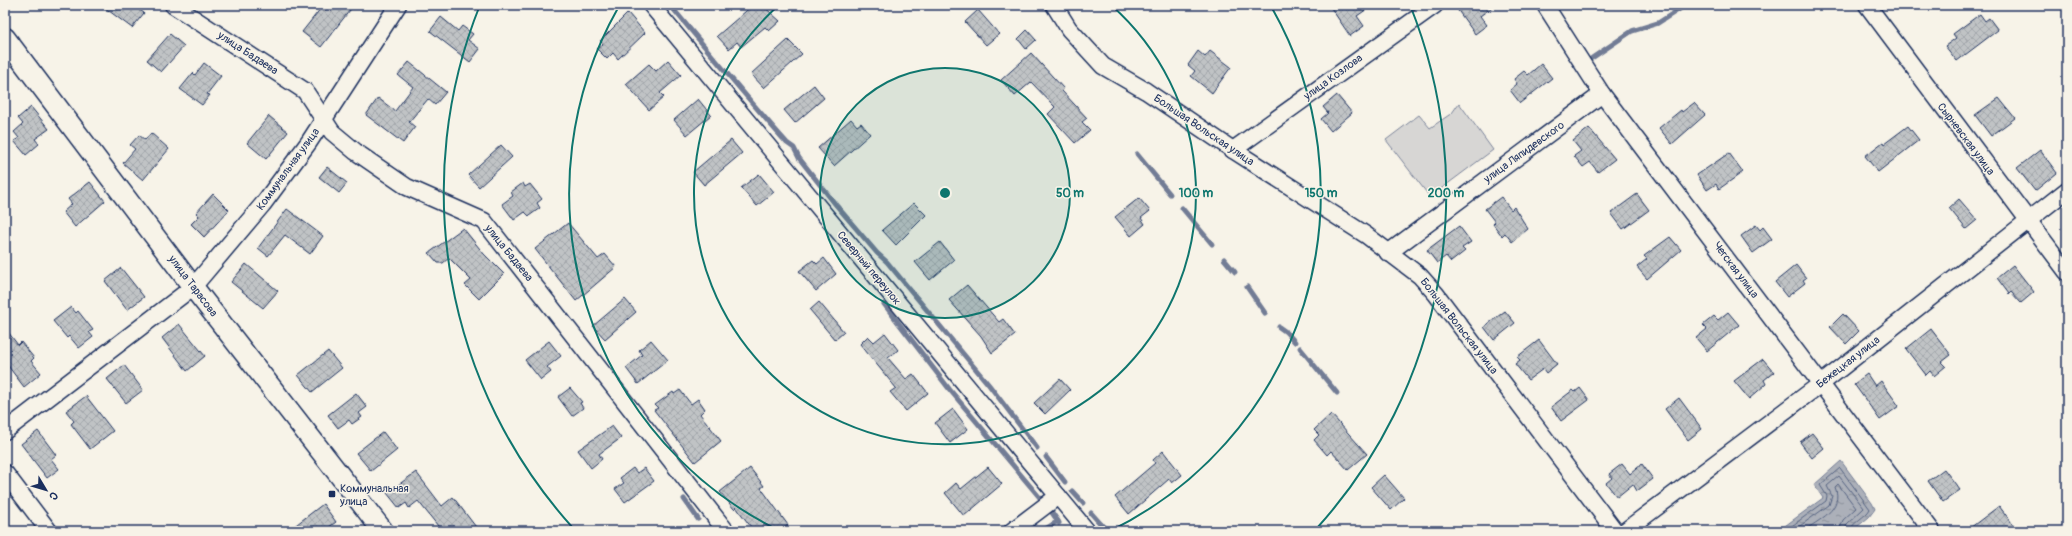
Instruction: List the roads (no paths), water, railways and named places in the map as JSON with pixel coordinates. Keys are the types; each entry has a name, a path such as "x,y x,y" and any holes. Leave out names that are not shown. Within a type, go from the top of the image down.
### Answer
{"street":[{"name":"улица Бадаева","path":"174,5 291,81 313,100 324,120 339,139 407,187 484,221 726,531"},
{"name":"Коммунальная улица","path":"7,426 193,286 263,204 324,120 398,5"},
{"name":"Северный переулок","path":"651,5 1087,531"},
{"name":"Большая Вольская улица","path":"1054,5 1069,29 1103,66 1146,91 1233,150 1366,235 1420,276 1436,294 1615,531"},
{"name":"улица Козлова","path":"1233,150 1435,5"},
{"name":"Чегская улица","path":"1545,5 1602,94 1822,383 1932,531"},
{"name":"Сырневская улица","path":"1867,5 2027,221 2067,272"},
{"name":"улица Тарасова","path":"5,38 193,286 383,531"},
{"name":"улица Ляпидевского","path":"1388,253 1602,94"},
{"name":"Бежецкая улица","path":"1625,531 1822,383 2067,190"},
{"path":"5,473 49,531"},
{"path":"1012,531 1058,496"}],"water":[{"path":"1841,461 1875,509 1869,517 1852,531 1778,531 1823,498 1814,485"}],"waterway":[{"path":"670,5 757,109 787,143 794,148 799,158 836,205 877,253 887,262 989,385 1037,448"},
{"path":"1592,58 1632,31 1658,23 1686,5"},
{"path":"1137,154 1170,194"},
{"path":"1182,208 1212,244"},
{"path":"1224,259 1235,272"},
{"path":"1247,287 1265,313"},
{"path":"884,304 950,390 1041,499"},
{"path":"1279,327 1295,342"},
{"path":"1300,348 1337,393"},
{"path":"1046,457 1065,482"},
{"path":"1072,491 1083,503"},
{"path":"684,499 698,519"},
{"path":"1051,511 1059,523"},
{"path":"1091,513 1107,531"},
{"path":"1042,531 1058,521"}],"place":[{"name":"Коммунальная улица","path":"332,494"}]}
